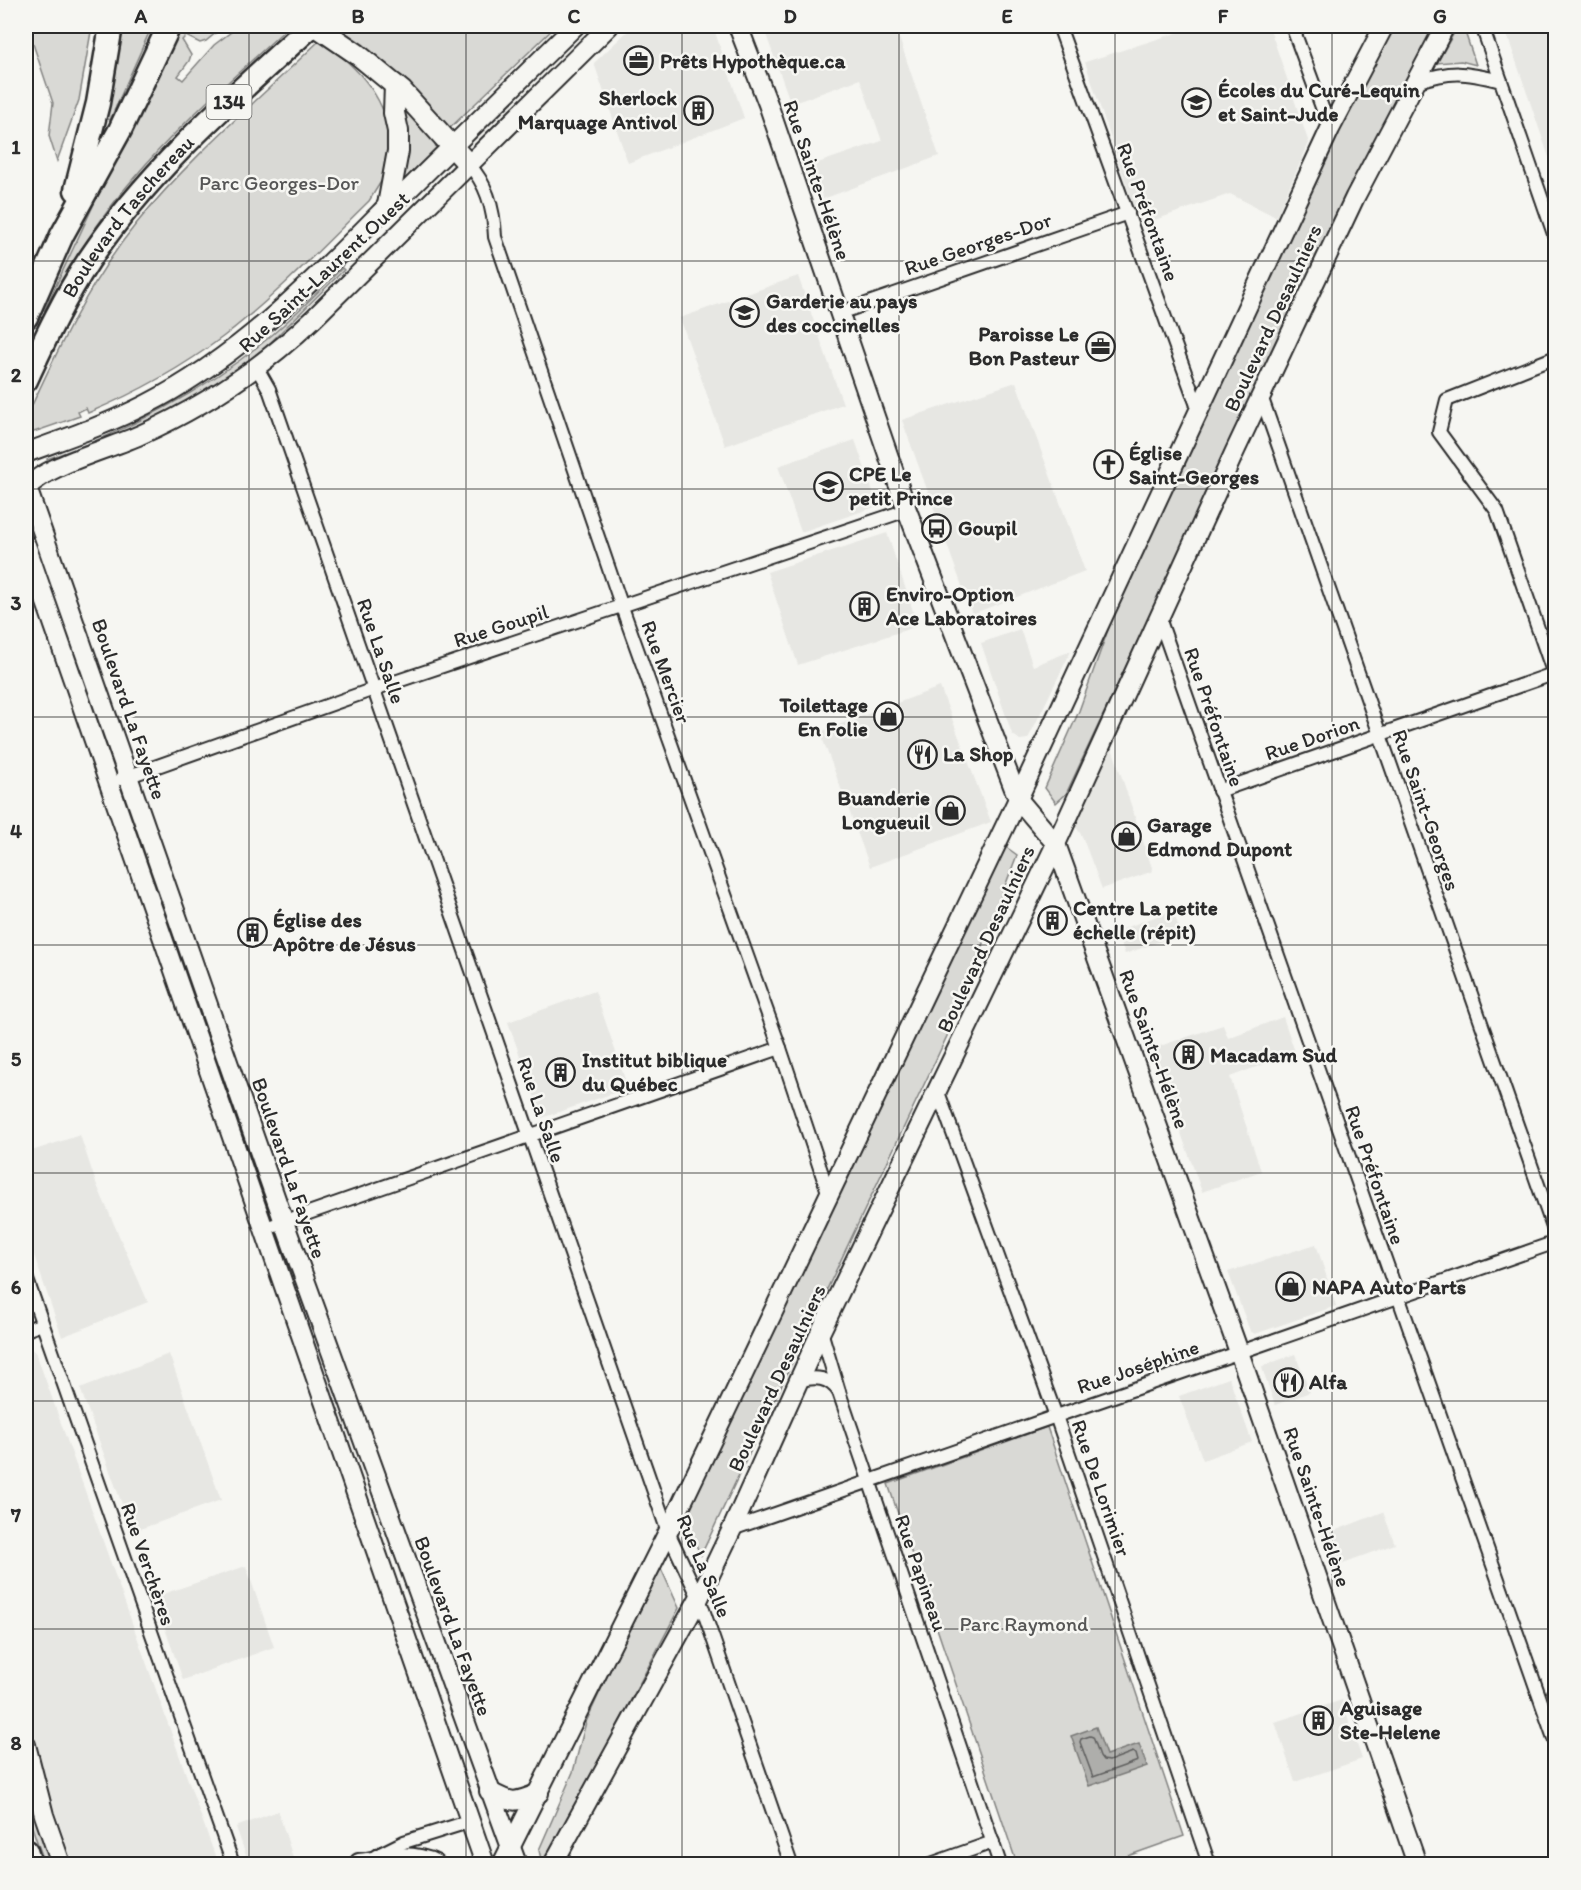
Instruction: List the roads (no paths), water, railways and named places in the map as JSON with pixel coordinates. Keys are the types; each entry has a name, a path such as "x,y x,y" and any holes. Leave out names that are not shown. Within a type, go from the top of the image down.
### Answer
{"highway":[{"path":"62,235 86,156 111,26"},
{"name":"Boulevard Taschereau","path":"26,316 62,235 120,129 169,26"},
{"name":"Boulevard Taschereau","path":"26,380 71,289 91,257 132,203 184,145 308,29"},
{"path":"26,1851 30,1864"}],"main road":[{"path":"308,29 357,54 395,85 469,165"},
{"path":"388,205 398,151 398,131 394,112 395,85"}],"street":[{"name":"Rue Saint-Laurent Ouest","path":"26,453 120,417 167,393 208,368 279,311 388,205 405,193 452,148 575,26"},
{"name":"Rue Saint-Laurent Ouest","path":"26,487 44,474 125,441 176,417 257,368 314,318 609,26"},
{"name":"Rue Sainte-Hélène","path":"738,26 768,104 907,510 1018,799 1056,844 1239,1352 1417,1864"},
{"name":"Rue Préfontaine","path":"1059,26 1199,411"},
{"path":"1292,26 1330,129"},
{"name":"Boulevard Desaulniers","path":"502,1864 514,1856 539,1793 668,1532 1018,799 1330,129 1384,26"},
{"name":"Boulevard Desaulniers","path":"554,1864 699,1598 821,1331 1056,844 1158,618 1355,197 1445,26"},
{"path":"1482,26 1556,240"},
{"path":"1416,82 1450,72 1467,73 1501,81"},
{"name":"Rue Mercier","path":"469,165 480,178 494,216 495,237 622,607 780,1048 829,1195"},
{"name":"Rue Georges-Dor","path":"840,313 1128,213"},
{"path":"1554,677 1497,511 1439,432 1447,400 1556,357"},
{"name":"Rue La Salle","path":"257,368 269,389 668,1532 699,1598 791,1864"},
{"name":"Rue Saint-Georges","path":"1261,396 1378,735 1556,1236"},
{"name":"Boulevard La Fayette","path":"26,487 284,1222 514,1856"},
{"name":"Rue Goupil","path":"108,783 374,689 907,510"},
{"name":"Boulevard La Fayette","path":"26,545 30,571 108,783 485,1864"},
{"name":"Rue Préfontaine","path":"1158,618 1556,1744"},
{"name":"Rue Dorion","path":"1219,791 1554,677"},
{"path":"263,1229 780,1048"},
{"name":"Rue De Lorimier","path":"938,1092 1056,1416 1209,1864"},
{"name":"Rue Joséphine","path":"732,1529 1556,1242"},
{"name":"Rue Verchères","path":"26,1277 233,1864"},
{"path":"26,1330 42,1324"},
{"name":"Rue Papineau","path":"821,1331 840,1395 1000,1864"},
{"path":"799,1381 812,1377 826,1380 838,1389 840,1395"},
{"path":"26,1744 44,1815 61,1864"},
{"path":"489,1791 507,1801 518,1802 539,1793"},
{"path":"357,1864 404,1842 471,1821"},
{"path":"931,1864 993,1842"},
{"path":"357,1864 404,1856 420,1858 435,1864"}],"water":[{"path":"1096,1727 1106,1755 1139,1744 1147,1766 1089,1786 1071,1736"}],"place":[{"name":"Prêts Hypothèque.ca","path":"639,61"},
{"name":"Écoles du Curé-Lequin et Saint-Jude","path":"1197,102"},
{"name":"Sherlock Marquage Antivol","path":"698,110"},
{"name":"Garderie au pays des coccinelles","path":"745,313"},
{"name":"Paroisse Le Bon Pasteur","path":"1100,346"},
{"name":"Église Saint-Georges","path":"1108,465"},
{"name":"CPE Le petit Prince","path":"828,486"},
{"name":"Goupil","path":"937,528"},
{"name":"Enviro-Option Ace Laboratoires","path":"865,606"},
{"name":"Toilettage En Folie","path":"889,717"},
{"name":"La Shop","path":"922,754"},
{"name":"Buanderie Longueuil","path":"951,810"},
{"name":"Garage Edmond Dupont","path":"1126,837"},
{"name":"Centre La petite échelle (répit)","path":"1052,920"},
{"name":"Église des Apôtre de Jésus","path":"252,932"},
{"name":"Macadam Sud","path":"1189,1055"},
{"name":"Institut biblique du Québec","path":"561,1072"},
{"name":"NAPA Auto Parts","path":"1291,1287"},
{"name":"Alfa","path":"1288,1382"},
{"name":"Aguisage Ste-Helene","path":"1319,1720"}],"park label":[{"name":"Parc Georges-Dor","path":"279,183"},
{"name":"Parc Raymond","path":"1024,1624"}]}
